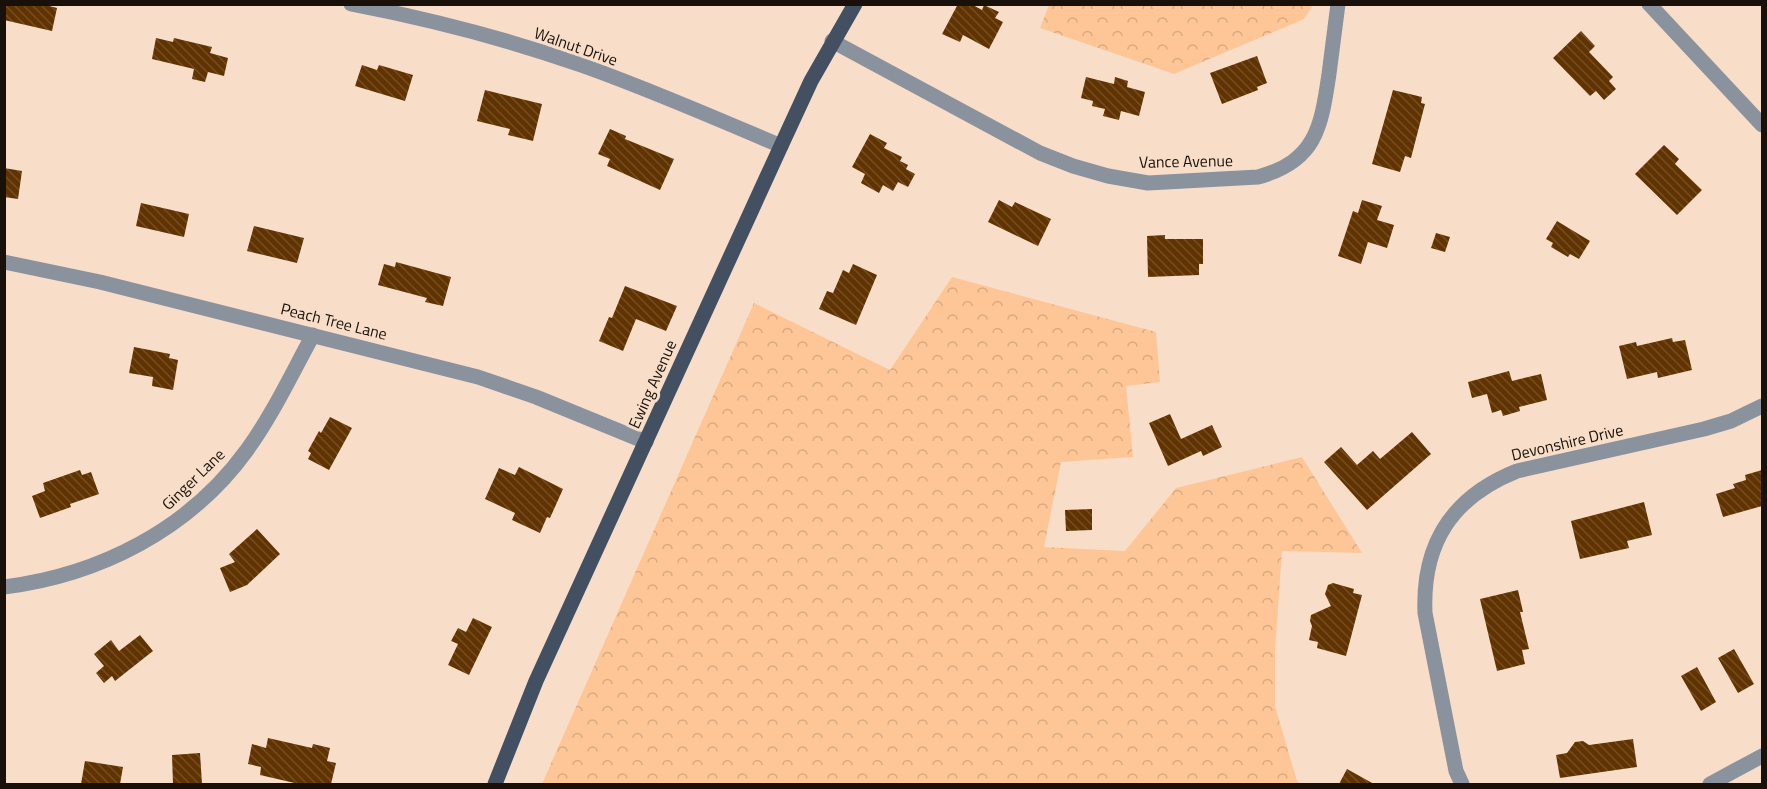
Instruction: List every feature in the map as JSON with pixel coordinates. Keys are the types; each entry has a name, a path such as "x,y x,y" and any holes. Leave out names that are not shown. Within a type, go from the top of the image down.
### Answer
{"main road":[{"name":"Ewing Avenue","path":"495,784 536,681 811,81 855,4"}],"street":[{"name":"Walnut Drive","path":"351,4 500,40 580,65 632,84 781,146"},
{"name":"Vance Avenue","path":"832,41 1040,153 1073,166 1108,176 1148,183 1258,177 1290,164 1314,139 1322,121 1338,4"},
{"path":"1648,4 1762,125"},
{"name":"Peach Tree Lane","path":"4,262 100,282 478,377 536,397 646,442"},
{"name":"Ginger Lane","path":"4,587 63,576 97,565 130,550 194,507 224,478 247,451 267,421 313,335"},
{"name":"Devonshire Drive","path":"1461,784 1456,771 1425,613 1424,588 1428,563 1448,520 1477,491 1496,479 1517,471 1704,429 1731,421 1762,406"},
{"path":"1710,784 1762,756"}],"green space":[{"path":"1049,4 1313,5 1304,19 1174,74 1040,28"},
{"path":"952,277 1156,332 1160,382 1126,386 1133,457 1061,462 1044,547 1125,551 1176,488 1302,457 1362,553 1282,551 1275,651 1275,706 1297,781 1300,784 542,784 754,303 890,370"}],"building":[{"path":"4,4 42,4 57,8 52,31 4,20"},
{"path":"958,4 971,4 982,10 984,5 999,12 995,18 1003,22 989,49 963,35 960,42 942,34"},
{"path":"1581,31 1595,46 1589,52 1613,77 1609,81 1616,89 1604,100 1596,91 1590,96 1553,58"},
{"path":"156,38 173,42 174,38 212,47 210,53 228,58 224,76 208,72 205,82 192,79 194,69 152,59"},
{"path":"1257,56 1267,83 1257,87 1258,90 1222,104 1210,73"},
{"path":"362,65 377,70 379,65 413,75 405,101 355,86"},
{"path":"1086,77 1114,84 1115,77 1128,81 1127,87 1145,92 1139,116 1121,111 1119,120 1103,116 1105,109 1092,106 1093,101 1081,98"},
{"path":"485,90 542,104 533,141 508,135 510,129 477,121"},
{"path":"1393,90 1422,97 1421,103 1425,104 1411,158 1405,156 1400,172 1372,164"},
{"path":"610,129 626,136 625,139 674,159 660,190 607,166 610,159 598,154"},
{"path":"870,134 887,143 884,148 902,157 900,161 908,165 906,169 915,174 908,187 898,182 893,191 883,185 879,193 861,183 865,174 852,167"},
{"path":"1664,145 1679,159 1675,164 1702,190 1677,215 1635,174"},
{"path":"4,168 22,171 18,199 4,197"},
{"path":"999,200 1012,207 1015,202 1051,219 1038,246 988,222"},
{"path":"1362,200 1382,206 1377,220 1394,225 1387,248 1368,242 1361,264 1338,256 1353,211 1358,213"},
{"path":"141,203 189,214 184,237 136,226"},
{"path":"1557,221 1590,241 1579,259 1570,254 1568,257 1551,247 1553,243 1546,239"},
{"path":"254,226 304,238 297,263 247,251"},
{"path":"1436,233 1450,237 1445,252 1431,248"},
{"path":"1165,235 1165,239 1203,239 1203,264 1199,264 1199,275 1148,277 1147,236"},
{"path":"396,262 451,277 443,306 425,302 427,298 378,285 384,264 395,267"},
{"path":"853,264 877,275 856,325 819,309 827,291 833,293 843,270 849,273"},
{"path":"625,286 677,306 666,331 636,319 623,351 599,341 609,317 612,318"},
{"path":"1672,338 1673,342 1685,340 1692,370 1658,378 1657,372 1627,379 1619,346 1636,342 1637,346"},
{"path":"134,347 170,354 169,358 178,360 173,390 152,386 153,377 129,373"},
{"path":"1509,371 1512,381 1541,374 1547,400 1519,407 1520,411 1503,416 1501,410 1492,413 1487,394 1472,398 1468,382"},
{"path":"1170,414 1181,439 1212,425 1222,447 1203,456 1201,451 1168,466 1149,423"},
{"path":"330,417 352,428 329,470 308,459 311,453 308,451"},
{"path":"1412,432 1431,454 1367,510 1324,462 1341,447 1357,465 1373,451 1380,459"},
{"path":"519,467 563,489 550,518 547,517 540,533 512,520 515,513 485,499 499,468 515,475"},
{"path":"80,470 82,475 91,472 99,494 40,518 32,496 45,491 43,483"},
{"path":"1762,470 1762,506 1723,517 1716,494 1735,488 1733,484 1746,480 1745,475"},
{"path":"1644,502 1652,535 1627,541 1629,548 1580,559 1571,521"},
{"path":"1092,509 1092,530 1066,531 1065,510"},
{"path":"257,529 280,554 247,585 230,592 220,568 235,562 229,554"},
{"path":"1333,583 1354,589 1353,593 1362,595 1346,656 1317,648 1318,642 1309,640 1312,626 1311,615 1331,606 1325,594 1328,585"},
{"path":"1518,590 1523,612 1520,612 1529,649 1522,650 1525,664 1497,671 1480,599"},
{"path":"473,618 492,627 469,675 448,665 458,644 451,641 458,628 466,632"},
{"path":"140,635 153,651 115,681 112,676 104,683 96,673 104,666 94,654 111,640 119,651"},
{"path":"1734,649 1754,684 1738,693 1718,658"},
{"path":"1697,667 1716,702 1701,711 1681,676"},
{"path":"268,738 312,748 313,744 330,748 327,761 336,763 331,784 299,784 260,775 261,767 248,764 252,744 266,748"},
{"path":"1633,739 1637,767 1560,778 1556,755 1567,753 1575,742 1583,741 1589,745"},
{"path":"200,753 202,784 173,784 172,755"},
{"path":"85,761 123,767 120,784 81,784"},
{"path":"1347,769 1374,784 1339,784"}]}
